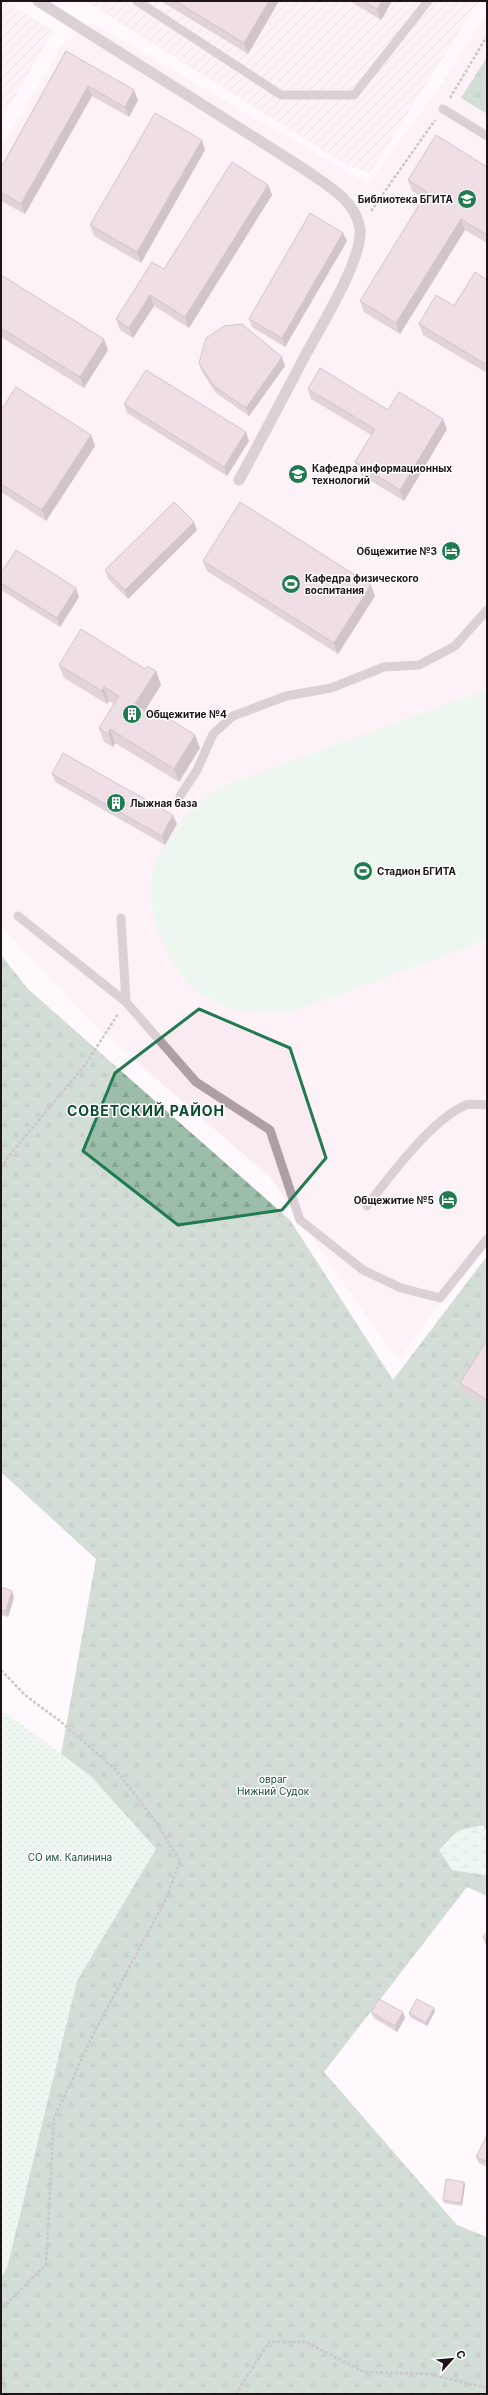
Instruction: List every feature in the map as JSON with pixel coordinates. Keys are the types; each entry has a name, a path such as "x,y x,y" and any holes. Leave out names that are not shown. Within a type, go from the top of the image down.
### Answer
{"street":[{"path":"38,1 307,171 340,195 351,206 360,228 360,242 342,285 239,480"}],"lane":[{"path":"137,1 281,95 354,95 428,1"},
{"path":"442,109 487,136"},
{"path":"180,796 197,770 213,734 233,716 286,696 331,688 384,667 418,665 455,646 487,610"},
{"path":"18,916 126,1002 196,1082 270,1130 300,1220 363,1270 401,1288 440,1298 487,1239"},
{"path":"121,918 126,1002"},
{"path":"367,1206 398,1164 441,1122 466,1104 487,1105"}],"path":[{"path":"360,228 404,161 442,109 487,36"},
{"path":"1,1168 12,1152 85,1065 126,1002"},
{"path":"1,1670 25,1695 60,1721 117,1771 156,1822 180,1861 166,1899 94,2032 54,2118 46,2264 1,2310"},
{"path":"236,2394 268,2342 306,2342 364,2372 429,2374 487,2388"},
{"path":"1,2372 6,2394"}],"highlighted area":[{"path":"199,1009 290,1048 326,1158 282,1210 178,1225 83,1151 115,1073"}],"shaded area":[{"path":"1,1 6,1 53,31 1,121"},
{"path":"85,1 479,1 370,173 348,166"},
{"path":"487,13 487,1238 398,1361 270,1177 93,1024 2,927 1,148 63,43 93,23 368,184 438,89"}],"green space":[{"path":"487,57 487,114 461,98"},
{"name":"Стадион БГИТА","path":"487,689 487,940 292,1012 251,1012 221,1005 197,991 184,978 172,961 156,924 152,904 151,885 154,867 165,844 187,814 195,806 221,787"},
{"name":"овраг Нижний Судок","path":"1,955 28,989 290,1220 393,1380 487,1256 487,1896 467,1887 324,2072 457,2225 487,2237 487,2394 1,2394 1,1728 60,1760 96,1559 1,1472"},
{"name":"СО им. Калинина","path":"1,1709 92,1777 156,1849 77,1981 7,2268 1,2278"},
{"path":"483,1825 487,1833 487,1873 484,1875 452,1870 439,1850 457,1831"}],"building":[{"path":"175,1 269,1 244,43"},
{"path":"363,1 382,1 377,9"},
{"path":"66,51 134,90 125,107 88,86 21,204 1,192 1,168"},
{"path":"155,113 202,140 137,252 90,225"},
{"path":"436,135 487,167 487,235 461,219 396,323 360,301 427,192 408,180"},
{"path":"232,162 268,185 185,317 150,295 129,328 116,319 152,262 164,269"},
{"path":"310,213 343,233 282,338 249,319"},
{"path":"475,272 487,280 487,365 419,324 436,295 454,306"},
{"path":"1,275 104,339 80,377 1,328"},
{"path":"242,324 282,357 246,408 213,385 199,363 206,338 224,326"},
{"path":"320,368 388,410 399,392 443,419 400,490 355,462 375,429 308,389"},
{"path":"146,370 246,432 224,467 124,404"},
{"path":"16,387 91,435 42,510 1,484 1,410"},
{"path":"174,502 194,522 125,590 105,570"},
{"name":"Кафедра физического воспитания","path":"240,502 371,585 334,643 203,561"},
{"path":"16,550 76,588 57,618 1,583 1,573"},
{"name":"Общежитие №4","path":"81,629 145,669 147,666 156,671 135,704 151,714 154,709 195,735 174,769 110,729 108,734 99,728 119,696 104,687 102,691 59,665"},
{"name":"Лыжная база","path":"63,753 173,815 162,836 52,774"},
{"path":"487,1340 487,1400 460,1383"},
{"path":"1,1587 12,1591 6,1611 1,1610"},
{"path":"487,1932 487,1940 483,1937"},
{"path":"379,1999 403,2012 395,2026 371,2012"},
{"path":"417,1999 434,2008 426,2023 409,2013"},
{"path":"487,2135 487,2162 476,2157"},
{"path":"446,2179 464,2182 461,2203 443,2200"}],"place":[{"name":"Библиотека БГИТА","path":"467,199"},
{"name":"Кафедра информационных технологий","path":"298,474"},
{"name":"Общежитие №3","path":"451,551"},
{"name":"Кафедра физического воспитания","path":"291,584"},
{"name":"Общежитие №4","path":"132,714"},
{"name":"Лыжная база","path":"116,803"},
{"name":"Стадион БГИТА","path":"363,871"},
{"name":"Общежитие №5","path":"448,1200"}],"district":[{"name":"СОВЕТСКИЙ РАЙОН","path":"146,1110"}]}
